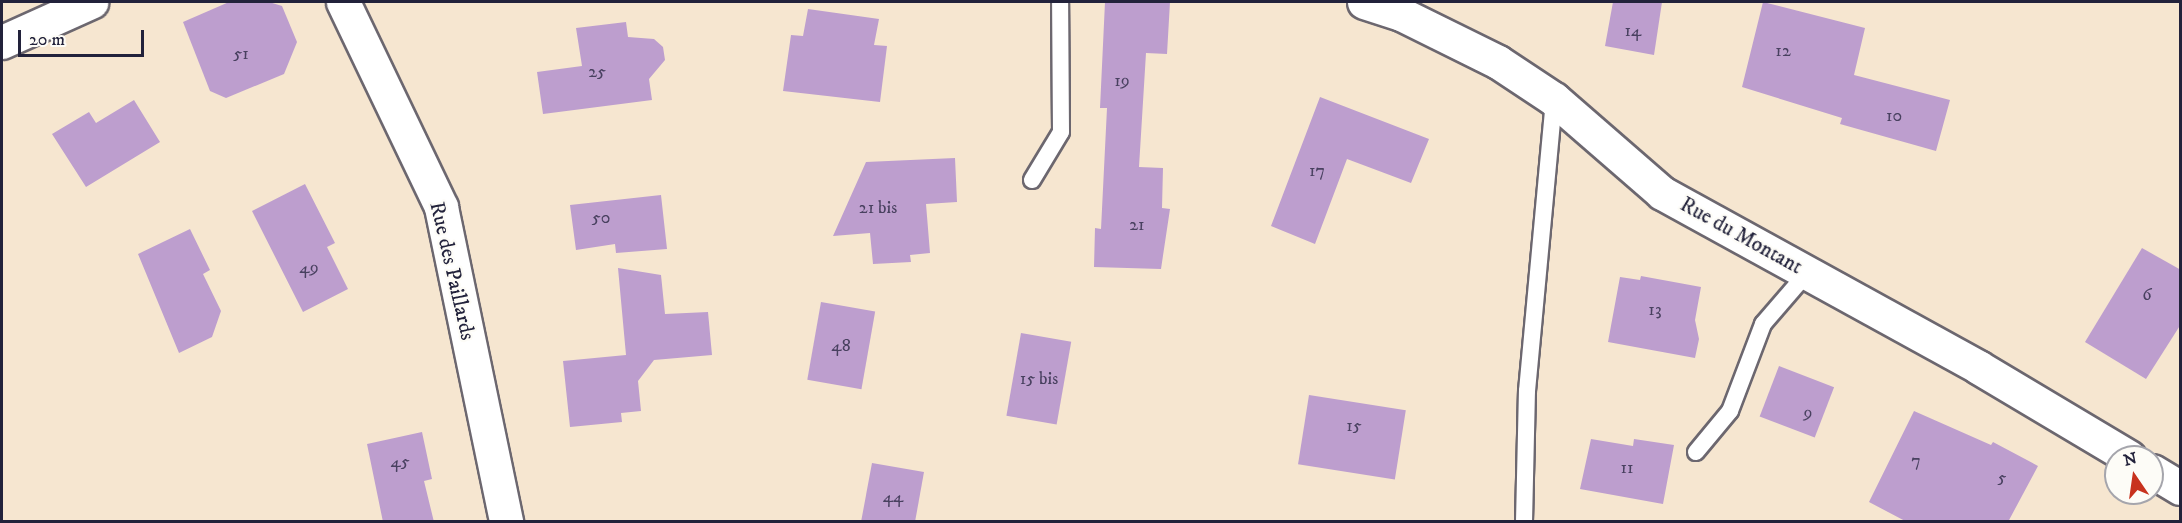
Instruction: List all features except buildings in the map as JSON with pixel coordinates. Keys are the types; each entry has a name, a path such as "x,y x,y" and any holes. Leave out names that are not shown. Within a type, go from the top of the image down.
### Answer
{"street":[{"path":"2,42 91,2"},
{"name":"Rue des Paillards","path":"343,2 441,207 506,522"},
{"name":"Rue du Montant","path":"1365,2 1401,14 1498,62 1554,99 1662,193 2108,445"},
{"path":"2164,478 2181,488"}],"lane":[{"path":"1032,180 1061,132 1060,2"},
{"path":"1524,522 1527,392 1554,99"},
{"path":"1696,452 1730,411 1763,324 1807,273"}]}
